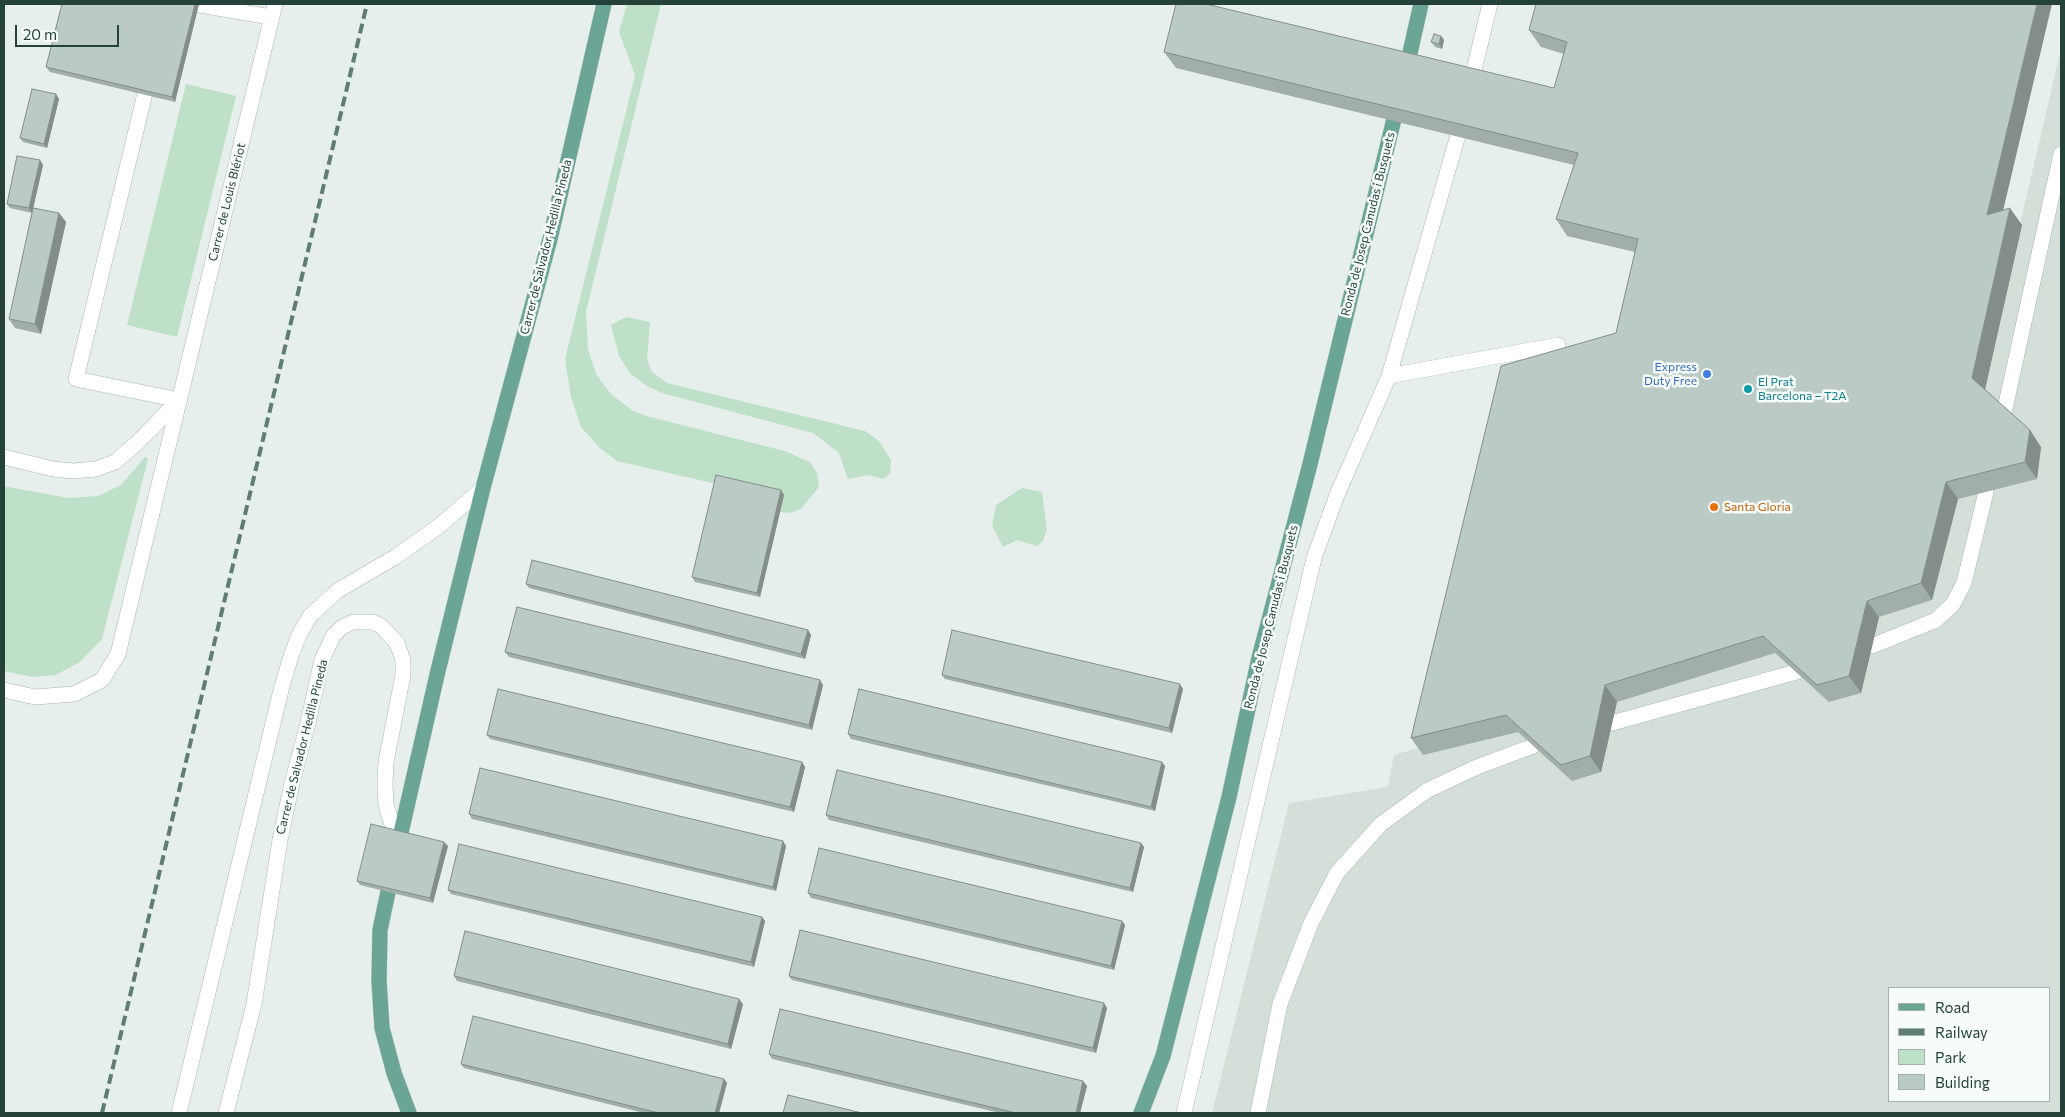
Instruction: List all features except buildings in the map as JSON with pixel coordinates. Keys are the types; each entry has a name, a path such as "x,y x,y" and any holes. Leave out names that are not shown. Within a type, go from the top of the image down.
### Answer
{"main road":[{"name":"Carrer de Salvador Hedilla Pineda","path":"398,844 483,488 550,239 604,4"},
{"path":"1407,66 1422,4"},
{"name":"Ronda de Josep Canudas i Busquets","path":"1141,1113 1163,1056 1229,797 1259,658 1309,468 1394,119"},
{"path":"398,844 380,930 379,981 382,1028 394,1073 409,1113"}],"lane":[{"path":"194,4 273,10"},
{"path":"1471,82 1490,4"},
{"name":"Carrer de Louis Blériot","path":"4,690 35,698 74,694 102,680 118,654 273,10"},
{"path":"153,62 76,379 179,400"},
{"path":"1184,1113 1314,558 1336,495 1389,376 1458,135"},
{"path":"2004,413 2061,154"},
{"path":"1389,376 1558,345"},
{"path":"4,457 53,469 73,471 96,469 115,462 139,441 179,400"},
{"path":"179,1113 281,690 290,656 300,635 310,616 336,591 395,557 431,532 483,488"},
{"path":"1872,646 1936,620 1953,604 1964,583 1986,492"},
{"name":"Carrer de Salvador Hedilla Pineda","path":"226,1113 254,1004 275,867 292,783 322,660 333,636 342,627 353,622 373,622 382,626 397,643 403,660 403,675 386,762 385,784 386,805 398,844"},
{"path":"1612,723 1796,672"},
{"path":"1258,1113 1280,1004 1311,923 1337,873 1381,824 1428,790 1477,766 1533,746"}],"shaded area":[{"path":"2061,49 2061,1113 1212,1113 1289,803 1388,787 1394,755 1932,599"}],"green space":[{"path":"627,4 661,4 586,312 588,349 596,374 611,394 633,411 646,416 785,451 810,462 817,473 819,487 801,509 789,513 770,511 773,497 617,461 600,448 581,427 571,397 565,359 635,75 619,32"},
{"path":"186,84 236,96 177,337 127,325"},
{"path":"626,317 650,322 647,360 652,372 667,383 865,431 879,441 891,460 890,474 883,479 869,475 848,479 839,453 813,433 662,393 647,386 630,373 619,356 611,325"},
{"path":"145,457 148,459 102,639 80,662 56,675 32,677 4,671 4,486 68,498 98,496 121,485"},
{"path":"1022,488 1042,492 1047,529 1043,541 1037,546 1017,540 1003,547 992,526 996,505"}],"railway":[{"path":"102,1113 367,4"}],"place":[{"name":"Express Duty Free","path":"1707,374"},
{"name":"El Prat Barcelona – T2A","path":"1748,389"},
{"name":"Santa Gloria","path":"1714,507"}]}
